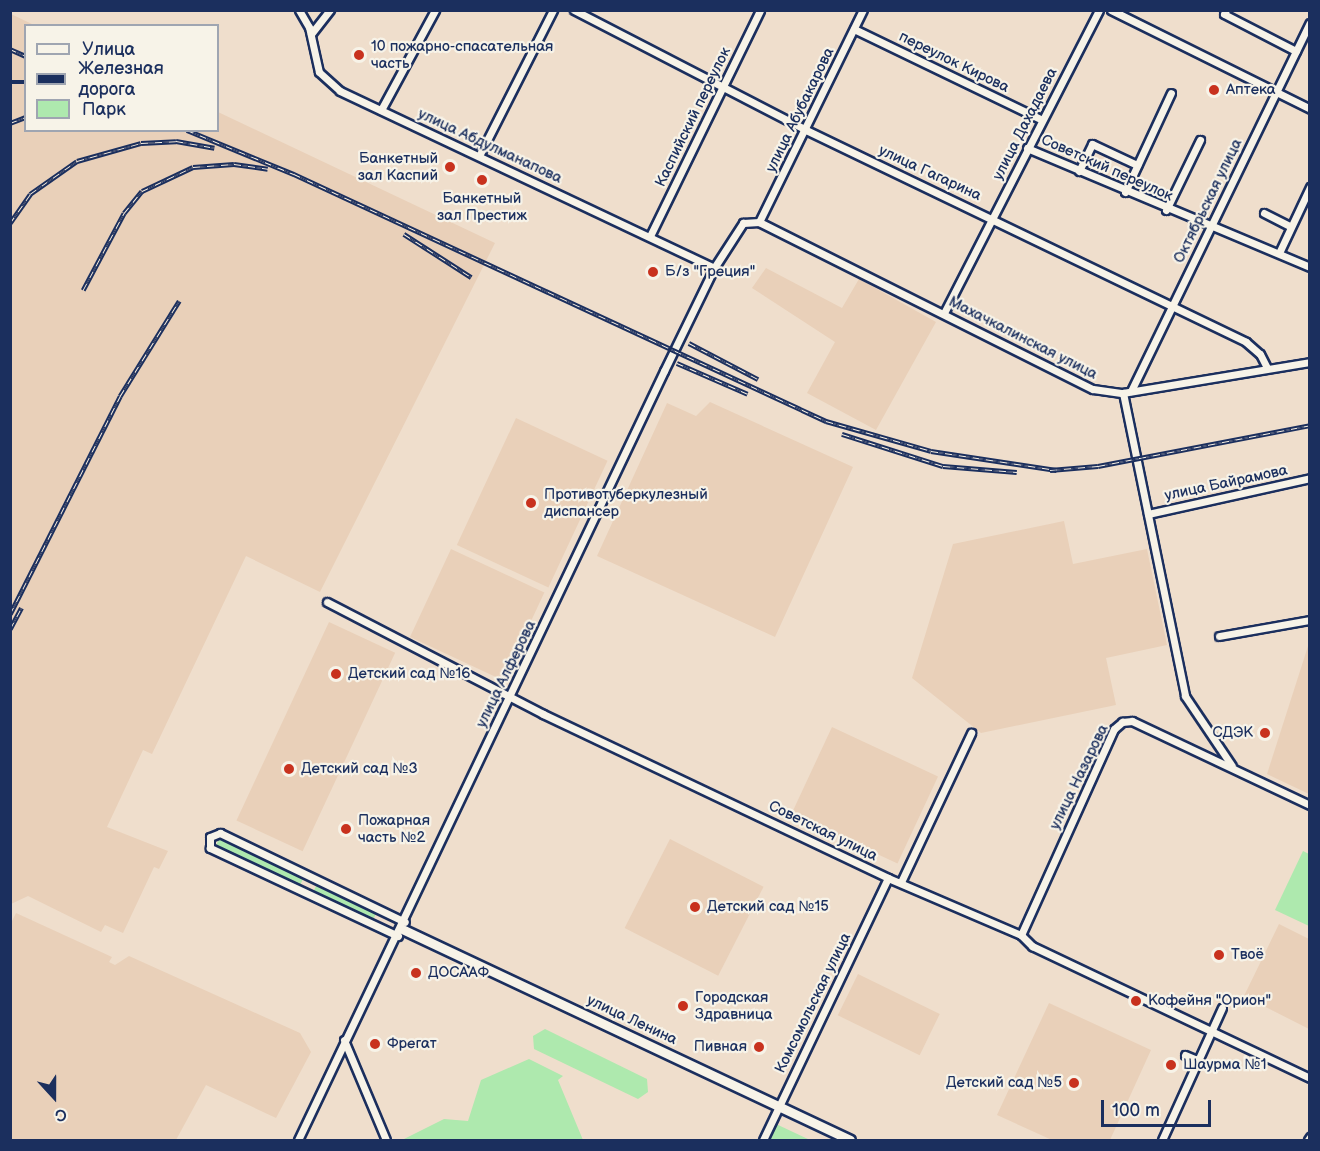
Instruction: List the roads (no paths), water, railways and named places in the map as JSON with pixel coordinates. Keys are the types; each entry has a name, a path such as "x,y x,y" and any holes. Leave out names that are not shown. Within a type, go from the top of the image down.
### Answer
{"street":[{"name":"улица Абдулманапова","path":"299,10 311,34 319,72 340,92 714,268"},
{"path":"311,34 330,10"},
{"path":"381,110 435,10"},
{"path":"479,156 553,10"},
{"name":"улица Гагарина","path":"574,10 806,130 993,217 1252,346 1267,368"},
{"name":"Каспийский переулок","path":"650,236 760,10"},
{"name":"улица Абубакарова","path":"759,222 863,10"},
{"name":"улица Дахадаева","path":"944,314 1099,10"},
{"path":"1112,10 1310,109"},
{"path":"1226,10 1224,14 1296,51"},
{"name":"Октябрьская улица","path":"1127,392 1172,307 1310,23"},
{"name":"переулок Кирова","path":"854,29 1042,120"},
{"path":"1125,192 1171,93"},
{"path":"1166,210 1200,140"},
{"path":"1079,171 1092,144 1137,165"},
{"name":"Советский переулок","path":"1027,148 1166,210 1213,222 1310,267"},
{"path":"1279,253 1310,187"},
{"path":"1264,213 1290,226"},
{"name":"улица Алферова","path":"298,1140 344,1040 402,929 714,268 743,223 759,222"},
{"name":"Махачкалинская улица","path":"759,222 1093,389 1127,392 1310,362"},
{"path":"1127,392 1148,514 1185,696 1232,766"},
{"name":"улица Байрамова","path":"1148,514 1310,478"},
{"name":"Советская улица","path":"327,602 510,696 888,878 1020,935 1032,946 1310,1078"},
{"path":"1219,636 1310,620"},
{"name":"улица Назарова","path":"1020,935 1114,729 1122,722 1132,721 1232,766 1310,805"},
{"path":"901,882 971,733"},
{"name":"улица Ленина","path":"402,929 220,833 210,837 210,848 402,929 850,1140"},
{"name":"Комсомольская улица","path":"763,1140 888,878"},
{"path":"1162,1140 1222,1008"},
{"path":"344,1040 386,1140"},
{"path":"1185,1055 1197,1060"}],"railway":[{"path":"10,49 24,55"},
{"path":"10,82 24,82"},
{"path":"10,123 24,118"},
{"path":"192,132 294,174 826,421 931,451 1057,470"},
{"path":"10,223 30,194 77,161 141,143 176,141 214,148"},
{"path":"83,290 124,213 142,191 193,167 234,164 268,169"},
{"path":"404,234 471,277"},
{"path":"10,614 120,396 179,301"},
{"path":"689,343 758,379"},
{"path":"677,363 748,394"},
{"path":"1050,470 1098,466 1310,425"},
{"path":"842,434 943,466 1017,472"},
{"path":"10,629 21,608"}],"place":[{"name":"10 пожарно-спасательная часть","path":"359,55"},
{"name":"Аптека","path":"1214,90"},
{"name":"Банкетный зал Каспий","path":"450,167"},
{"name":"Банкетный зал Престиж","path":"482,180"},
{"name":"Б/з \"Греция\"","path":"653,272"},
{"name":"Противотуберкулезный диспансер","path":"531,503"},
{"name":"Детский сад №16","path":"336,674"},
{"name":"СДЭК","path":"1265,733"},
{"name":"Детский сад №3","path":"289,769"},
{"name":"Пожарная часть №2","path":"346,829"},
{"name":"Детский сад №15","path":"695,907"},
{"name":"Твоё","path":"1219,955"},
{"name":"ДОСААФ","path":"416,973"},
{"name":"Кофейня \"Орион\"","path":"1136,1001"},
{"name":"Городская Здравница","path":"683,1006"},
{"name":"Фрегат","path":"375,1044"},
{"name":"Пивная","path":"759,1047"},
{"name":"Шаурма №1","path":"1171,1065"},
{"name":"Детский сад №5","path":"1074,1083"}]}
